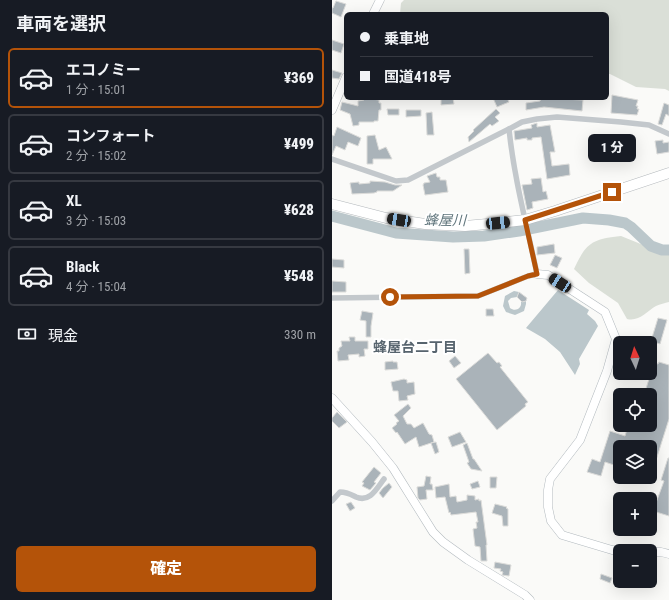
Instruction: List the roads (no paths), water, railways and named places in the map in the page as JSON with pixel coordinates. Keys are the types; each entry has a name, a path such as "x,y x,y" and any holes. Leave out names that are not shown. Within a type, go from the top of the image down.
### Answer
{"highway":[{"path":"332,204 386,218 425,224 465,226 525,220 669,173"}],"street":[{"path":"374,12 380,0"},
{"path":"332,110 344,82"},
{"path":"332,159 396,182 408,180 522,122 537,119 557,117 649,125 669,134"},
{"path":"509,129 510,143 537,274"},
{"path":"332,298 478,296 528,276 537,274 548,275 605,312 616,339 607,371 580,440 550,479 548,490 548,507 551,521 562,534 613,550"},
{"path":"332,398 372,442 393,468 433,532 443,542 468,560 525,595 530,600"},
{"path":"332,501 340,492 346,492 358,498 373,495 384,480"},
{"path":"657,552 669,554"}],"waterway":[{"name":"蜂屋川","path":"332,216 396,233 453,237 484,236 519,231 583,218 609,220 625,223 651,246 662,250 669,250"}],"district":[{"name":"蜂屋台二丁目","path":"415,347"}]}
